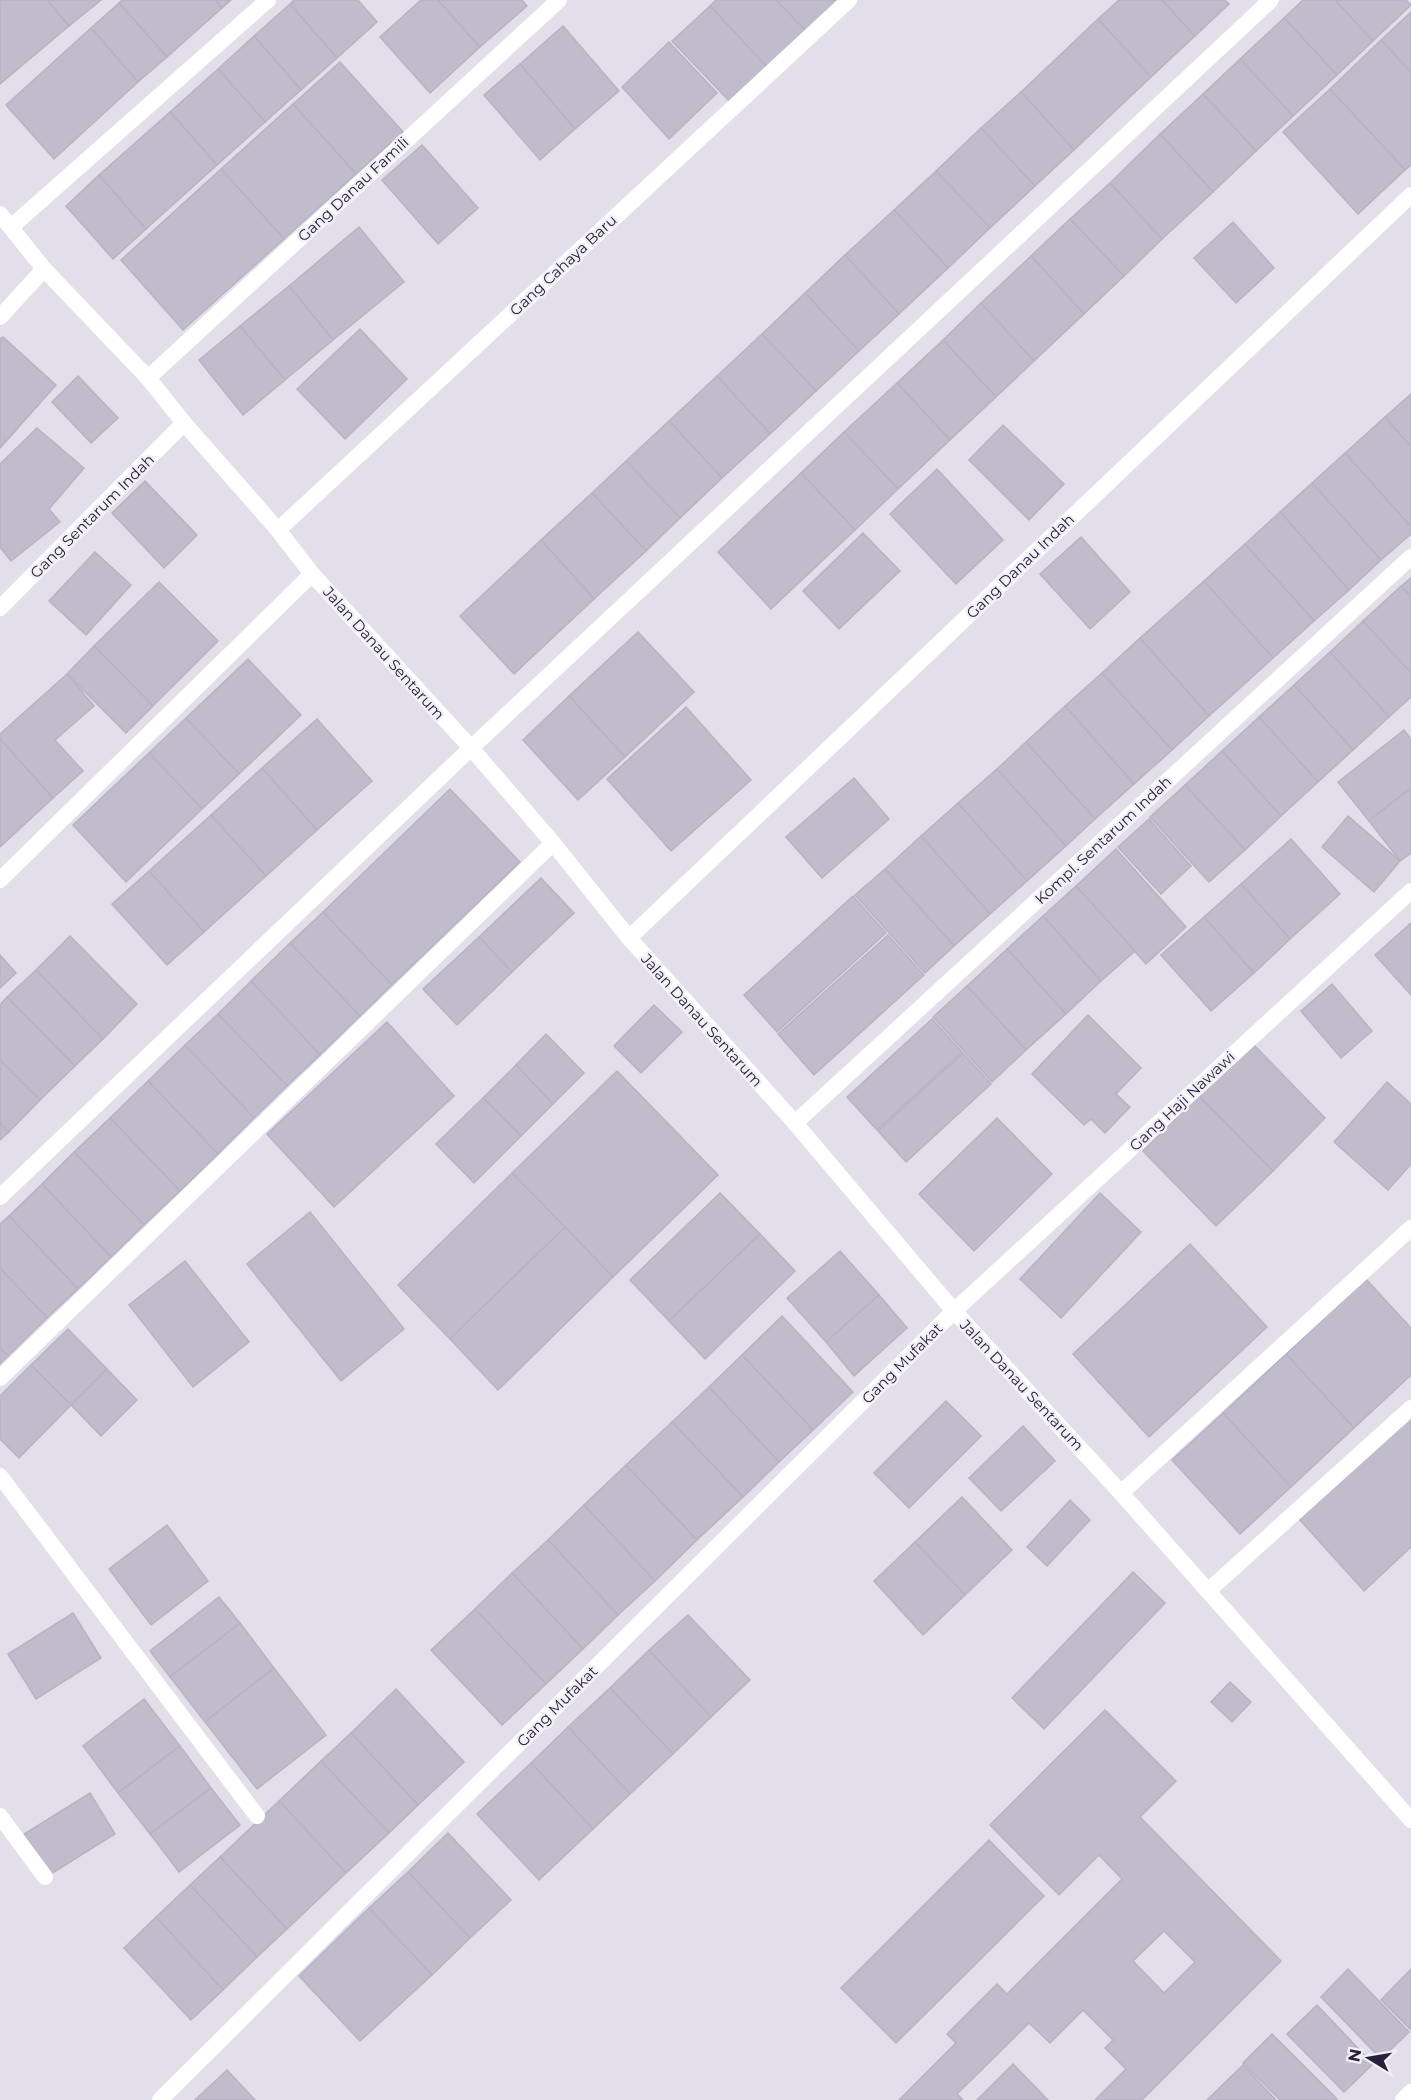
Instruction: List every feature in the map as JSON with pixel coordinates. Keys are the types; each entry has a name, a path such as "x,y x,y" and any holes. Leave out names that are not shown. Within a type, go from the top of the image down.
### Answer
{"street":[{"path":"6,221 268,0"},
{"name":"Gang Danau Famili","path":"148,378 559,0"},
{"name":"Gang Cahaya Baru","path":"278,530 849,0"},
{"path":"0,1197 471,748 1271,0"},
{"name":"Gang Danau Indah","path":"629,938 1411,195"},
{"name":"Jalan Danau Sentarum","path":"6,221 44,269 148,378 184,423 278,530 312,574 471,748 553,843 629,938 795,1123 954,1311 1121,1493 1411,1820"},
{"path":"0,317 44,269"},
{"name":"Gang Sentarum Indah","path":"0,608 184,423"},
{"name":"Kompl. Sentarum Indah","path":"795,1123 1411,557"},
{"path":"0,880 312,574"},
{"path":"0,1378 553,843"},
{"name":"Gang Haji Nawawi","path":"954,1311 1411,891"},
{"path":"1121,1493 1411,1228"},
{"name":"Gang Mufakat","path":"160,2100 954,1311"},
{"path":"1208,1591 1411,1408"},
{"path":"0,1476 257,1816"},
{"path":"0,1816 45,1876"},
{"path":"1403,2100 1411,2092"}],"building":[{"path":"0,0 47,0 69,26 0,84"},
{"path":"47,0 101,0 69,26"},
{"path":"122,0 215,0 222,8 167,57 119,3"},
{"path":"215,0 231,0 222,8"},
{"path":"294,0 358,0 377,22 337,58 290,4"},
{"path":"421,0 438,0 480,47 430,93 380,37"},
{"path":"438,0 522,0 527,6 480,47"},
{"path":"716,0 776,0 807,32 768,68 710,6"},
{"path":"776,0 841,0 807,32"},
{"path":"1119,0 1162,0 1195,36 1151,77 1098,19"},
{"path":"1162,0 1225,0 1229,4 1195,36"},
{"path":"1303,0 1335,0 1373,41 1337,75 1284,18"},
{"path":"1335,0 1406,0 1411,5 1373,41"},
{"path":"119,3 167,57 138,82 91,28"},
{"path":"290,4 337,58 301,90 254,36"},
{"path":"710,6 768,68 731,103 672,41"},
{"path":"1411,12 1411,72 1381,40"},
{"path":"1284,18 1337,75 1293,116 1240,59"},
{"path":"1098,19 1151,77 1074,150 1021,92"},
{"path":"563,26 619,91 575,129 520,64"},
{"path":"91,28 138,82 54,159 6,105"},
{"path":"254,36 301,90 265,122 218,69"},
{"path":"1381,40 1411,72 1411,165 1405,170 1330,89"},
{"path":"669,42 717,93 669,139 622,87"},
{"path":"1240,59 1293,116 1256,151 1203,94"},
{"path":"340,62 403,132 356,174 293,104"},
{"path":"520,64 575,129 540,160 484,95"},
{"path":"218,69 265,122 217,165 170,112"},
{"path":"1330,89 1405,170 1358,214 1283,132"},
{"path":"1021,92 1074,150 1035,186 981,128"},
{"path":"1203,94 1256,151 1213,192 1160,134"},
{"path":"293,104 356,174 284,239 221,169"},
{"path":"170,112 217,165 146,229 99,175"},
{"path":"981,128 1035,186 990,228 936,171"},
{"path":"1160,134 1213,192 1162,239 1110,183"},
{"path":"422,145 478,208 438,244 382,180"},
{"path":"221,169 284,239 183,330 121,260"},
{"path":"936,171 990,228 948,268 894,210"},
{"path":"99,175 146,229 113,259 66,206"},
{"path":"1110,183 1162,239 1124,276 1070,219"},
{"path":"894,210 948,268 899,314 845,255"},
{"path":"1070,219 1124,276 1084,314 1031,256"},
{"path":"1233,222 1274,268 1236,303 1194,258"},
{"path":"359,227 404,282 333,340 289,286"},
{"path":"845,255 899,314 859,351 805,293"},
{"path":"1031,256 1084,314 1034,361 981,303"},
{"path":"289,286 333,340 285,380 240,326"},
{"path":"805,293 859,351 816,391 762,334"},
{"path":"981,303 1034,361 996,397 943,340"},
{"path":"240,326 285,380 243,415 199,360"},
{"path":"360,329 407,379 345,439 297,389"},
{"path":"762,334 816,391 770,434 717,376"},
{"path":"3,337 56,385 0,448 0,339"},
{"path":"943,340 996,397 950,440 897,383"},
{"path":"78,376 118,418 91,443 52,402"},
{"path":"717,376 770,434 722,478 669,421"},
{"path":"897,383 950,440 898,489 844,432"},
{"path":"1411,394 1411,447 1385,417"},
{"path":"1385,417 1411,447 1411,527 1345,453"},
{"path":"669,421 722,478 680,518 626,461"},
{"path":"1003,425 1064,484 1029,520 969,460"},
{"path":"37,428 84,468 49,509 60,522 11,561 0,547 0,464"},
{"path":"844,432 898,489 855,530 801,473"},
{"path":"1345,453 1411,527 1411,534 1381,560 1312,483"},
{"path":"626,461 680,518 646,551 592,493"},
{"path":"937,469 1003,540 956,584 890,514"},
{"path":"801,473 855,530 771,609 718,552"},
{"path":"145,481 197,535 164,568 112,513"},
{"path":"1312,483 1381,560 1349,590 1280,512"},
{"path":"592,493 646,551 594,599 541,540"},
{"path":"1280,512 1349,590 1314,621 1245,544"},
{"path":"863,533 900,571 839,629 803,591"},
{"path":"1081,537 1130,592 1090,629 1040,574"},
{"path":"541,540 594,599 514,674 460,616"},
{"path":"1245,544 1314,621 1273,658 1204,581"},
{"path":"95,552 131,585 86,635 49,601"},
{"path":"1411,578 1411,597 1401,586"},
{"path":"1204,581 1273,658 1209,716 1140,638"},
{"path":"159,582 218,641 153,706 94,646"},
{"path":"1401,586 1411,597 1411,673 1363,621"},
{"path":"1363,621 1411,673 1411,697 1389,717 1330,652"},
{"path":"638,632 694,692 625,757 569,696"},
{"path":"1140,638 1209,716 1172,750 1102,673"},
{"path":"94,646 153,706 126,733 67,674"},
{"path":"1330,652 1389,717 1353,750 1294,685"},
{"path":"248,659 301,715 239,774 186,718"},
{"path":"1102,673 1172,750 1134,784 1065,706"},
{"path":"67,674 94,706 55,740 83,771 53,798 0,739 0,734"},
{"path":"1294,685 1353,750 1318,782 1259,717"},
{"path":"569,696 625,757 578,800 523,740"},
{"path":"1065,706 1134,784 1095,819 1026,742"},
{"path":"686,707 751,780 671,851 607,779"},
{"path":"1259,717 1318,782 1281,816 1222,751"},
{"path":"186,718 239,774 202,809 149,753"},
{"path":"317,719 372,781 317,830 262,768"},
{"path":"1404,730 1411,739 1411,788 1369,821 1338,782"},
{"path":"0,739 53,798 0,847"},
{"path":"1026,742 1095,819 1066,846 997,769"},
{"path":"1222,751 1281,816 1245,850 1185,785"},
{"path":"149,753 202,809 126,882 73,825"},
{"path":"262,768 317,830 266,876 211,815"},
{"path":"997,769 1066,846 1027,881 958,803"},
{"path":"854,778 889,819 822,878 786,837"},
{"path":"1185,785 1245,850 1209,882 1150,817"},
{"path":"1411,788 1411,853 1400,861 1369,821"},
{"path":"450,789 520,862 392,985 323,912"},
{"path":"958,803 1027,881 990,914 921,836"},
{"path":"211,815 266,876 204,932 149,871"},
{"path":"1348,816 1400,861 1374,892 1322,847"},
{"path":"1149,819 1191,866 1161,894 1118,847"},
{"path":"921,836 990,914 954,946 885,869"},
{"path":"1291,839 1340,894 1290,939 1241,884"},
{"path":"1116,849 1186,927 1146,964 1076,886"},
{"path":"885,869 954,946 925,973 855,895"},
{"path":"149,871 204,932 167,965 112,904"},
{"path":"541,878 574,913 512,972 479,937"},
{"path":"1241,884 1290,939 1254,973 1204,917"},
{"path":"1076,886 1135,951 1101,981 1043,916"},
{"path":"853,896 886,933 777,1032 744,995"},
{"path":"323,912 392,985 360,1016 290,943"},
{"path":"1043,916 1101,981 1066,1014 1007,949"},
{"path":"1204,917 1254,973 1211,1011 1161,955"},
{"path":"1411,923 1411,995 1375,955"},
{"path":"888,935 924,975 814,1075 778,1034"},
{"path":"70,936 137,1004 103,1039 36,970"},
{"path":"479,937 512,972 457,1025 423,989"},
{"path":"290,943 360,1016 320,1055 251,981"},
{"path":"1007,949 1066,1014 1026,1050 967,986"},
{"path":"0,955 16,973 0,988"},
{"path":"36,970 103,1039 75,1066 7,997"},
{"path":"251,981 320,1055 287,1086 218,1014"},
{"path":"1332,984 1372,1031 1341,1058 1301,1011"},
{"path":"967,986 1026,1050 992,1082 933,1017"},
{"path":"7,997 75,1066 40,1100 0,1060 0,1005"},
{"path":"654,1005 682,1032 641,1073 614,1046"},
{"path":"218,1014 287,1086 254,1118 185,1045"},
{"path":"1088,1015 1141,1068 1116,1094 1130,1107 1105,1133 1091,1119 1084,1125 1032,1074"},
{"path":"932,1019 962,1052 877,1130 847,1097"},
{"path":"387,1022 454,1096 334,1207 267,1134"},
{"path":"546,1034 584,1073 553,1104 516,1065"},
{"path":"1252,1043 1325,1118 1273,1171 1199,1096"},
{"path":"185,1045 254,1118 218,1154 148,1081"},
{"path":"963,1053 991,1084 906,1162 878,1131"},
{"path":"0,1060 40,1100 9,1132 0,1123"},
{"path":"516,1065 553,1104 521,1136 483,1098"},
{"path":"617,1071 718,1175 613,1277 512,1173"},
{"path":"148,1081 218,1154 180,1191 110,1118"},
{"path":"1387,1082 1411,1104 1411,1164 1388,1190 1334,1142"},
{"path":"1199,1096 1273,1171 1216,1226 1143,1151"},
{"path":"483,1098 521,1136 474,1183 436,1144"},
{"path":"110,1118 180,1191 144,1225 74,1152"},
{"path":"997,1118 1052,1174 974,1251 919,1194"},
{"path":"0,1123 9,1132 0,1140"},
{"path":"74,1152 144,1225 111,1257 42,1184"},
{"path":"512,1173 565,1227 450,1339 398,1285"},
{"path":"42,1184 111,1257 78,1289 9,1216"},
{"path":"720,1193 760,1234 669,1321 630,1280"},
{"path":"1100,1193 1141,1232 1061,1318 1020,1279"},
{"path":"310,1212 404,1329 341,1381 247,1264"},
{"path":"9,1216 78,1289 47,1318 0,1268 0,1224"},
{"path":"565,1227 613,1277 498,1390 450,1339"},
{"path":"760,1234 795,1271 705,1359 669,1321"},
{"path":"1190,1244 1267,1327 1149,1437 1073,1354"},
{"path":"840,1251 879,1295 826,1342 787,1298"},
{"path":"185,1261 249,1342 193,1387 129,1305"},
{"path":"0,1268 47,1318 8,1356 0,1348"},
{"path":"1366,1279 1411,1328 1411,1375 1354,1428 1286,1354"},
{"path":"879,1295 907,1328 854,1376 826,1342"},
{"path":"782,1316 853,1392 813,1430 742,1355"},
{"path":"68,1329 107,1369 71,1405 31,1365"},
{"path":"0,1348 8,1356 0,1364"},
{"path":"1286,1354 1354,1428 1291,1487 1223,1413"},
{"path":"742,1355 813,1430 779,1462 709,1387"},
{"path":"31,1365 71,1405 19,1458 0,1439 0,1396"},
{"path":"107,1369 137,1400 101,1436 71,1405"},
{"path":"709,1387 779,1462 743,1497 672,1422"},
{"path":"946,1401 981,1436 909,1508 874,1473"},
{"path":"1223,1413 1291,1487 1240,1534 1172,1460"},
{"path":"1411,1415 1411,1547 1364,1591 1299,1519"},
{"path":"672,1422 743,1497 697,1540 626,1465"},
{"path":"1023,1426 1055,1461 1001,1511 969,1478"},
{"path":"626,1465 697,1540 655,1581 584,1505"},
{"path":"962,1497 1012,1550 965,1595 915,1542"},
{"path":"1070,1500 1090,1520 1047,1566 1027,1547"},
{"path":"584,1505 655,1581 618,1615 548,1540"},
{"path":"167,1525 208,1581 151,1625 109,1569"},
{"path":"548,1540 618,1615 583,1649 512,1573"},
{"path":"915,1542 965,1595 923,1635 874,1581"},
{"path":"1133,1572 1165,1603 1044,1729 1012,1698"},
{"path":"512,1573 583,1649 546,1684 475,1609"},
{"path":"219,1597 240,1623 170,1677 150,1651"},
{"path":"475,1609 546,1684 502,1725 431,1650"},
{"path":"73,1613 101,1658 36,1699 8,1654"},
{"path":"688,1615 750,1680 711,1717 649,1650"},
{"path":"240,1623 274,1668 205,1722 170,1677"},
{"path":"649,1650 711,1717 673,1754 610,1688"},
{"path":"274,1668 326,1735 257,1789 205,1722"},
{"path":"1230,1682 1251,1702 1232,1722 1211,1702"},
{"path":"610,1688 673,1754 630,1794 568,1727"},
{"path":"396,1689 464,1762 418,1805 351,1733"},
{"path":"144,1699 180,1746 118,1793 83,1746"},
{"path":"1105,1710 1176,1781 1140,1817 1281,1961 1142,2100 1095,2100 1126,2069 1105,2048 1113,2040 1083,2010 1050,2043 1029,2023 957,2094 963,2100 899,2100 956,2043 947,2034 997,1984 1007,1994 1122,1879 1099,1855 1059,1895 990,1825","holes":["1164,1931 1195,1962 1164,1993 1133,1961"]},
{"path":"568,1727 630,1794 593,1829 531,1763"},
{"path":"351,1733 418,1805 389,1833 321,1761"},
{"path":"180,1746 211,1788 150,1834 118,1793"},
{"path":"321,1761 389,1833 346,1873 279,1801"},
{"path":"531,1763 593,1829 539,1880 477,1814"},
{"path":"211,1788 240,1825 179,1872 150,1834"},
{"path":"90,1793 115,1834 46,1877 21,1836"},
{"path":"279,1801 346,1873 287,1929 220,1857"},
{"path":"448,1833 511,1900 470,1938 408,1872"},
{"path":"989,1840 1044,1896 896,2043 841,1988"},
{"path":"220,1857 287,1929 257,1957 190,1885"},
{"path":"408,1872 470,1938 432,1975 369,1908"},
{"path":"190,1885 257,1957 223,1990 156,1917"},
{"path":"369,1908 432,1975 360,2041 299,1976"},
{"path":"156,1917 223,1990 191,2020 124,1948"},
{"path":"1348,1969 1409,2032 1381,2059 1321,1997"},
{"path":"1411,1969 1411,2030 1381,2000"},
{"path":"1317,2005 1373,2064 1344,2092 1287,2034"},
{"path":"1272,2034 1336,2100 1280,2100 1243,2063"},
{"path":"1013,2064 1048,2100 977,2100"},
{"path":"1243,2065 1276,2100 1207,2100"},
{"path":"227,2070 255,2100 195,2100"}]}
